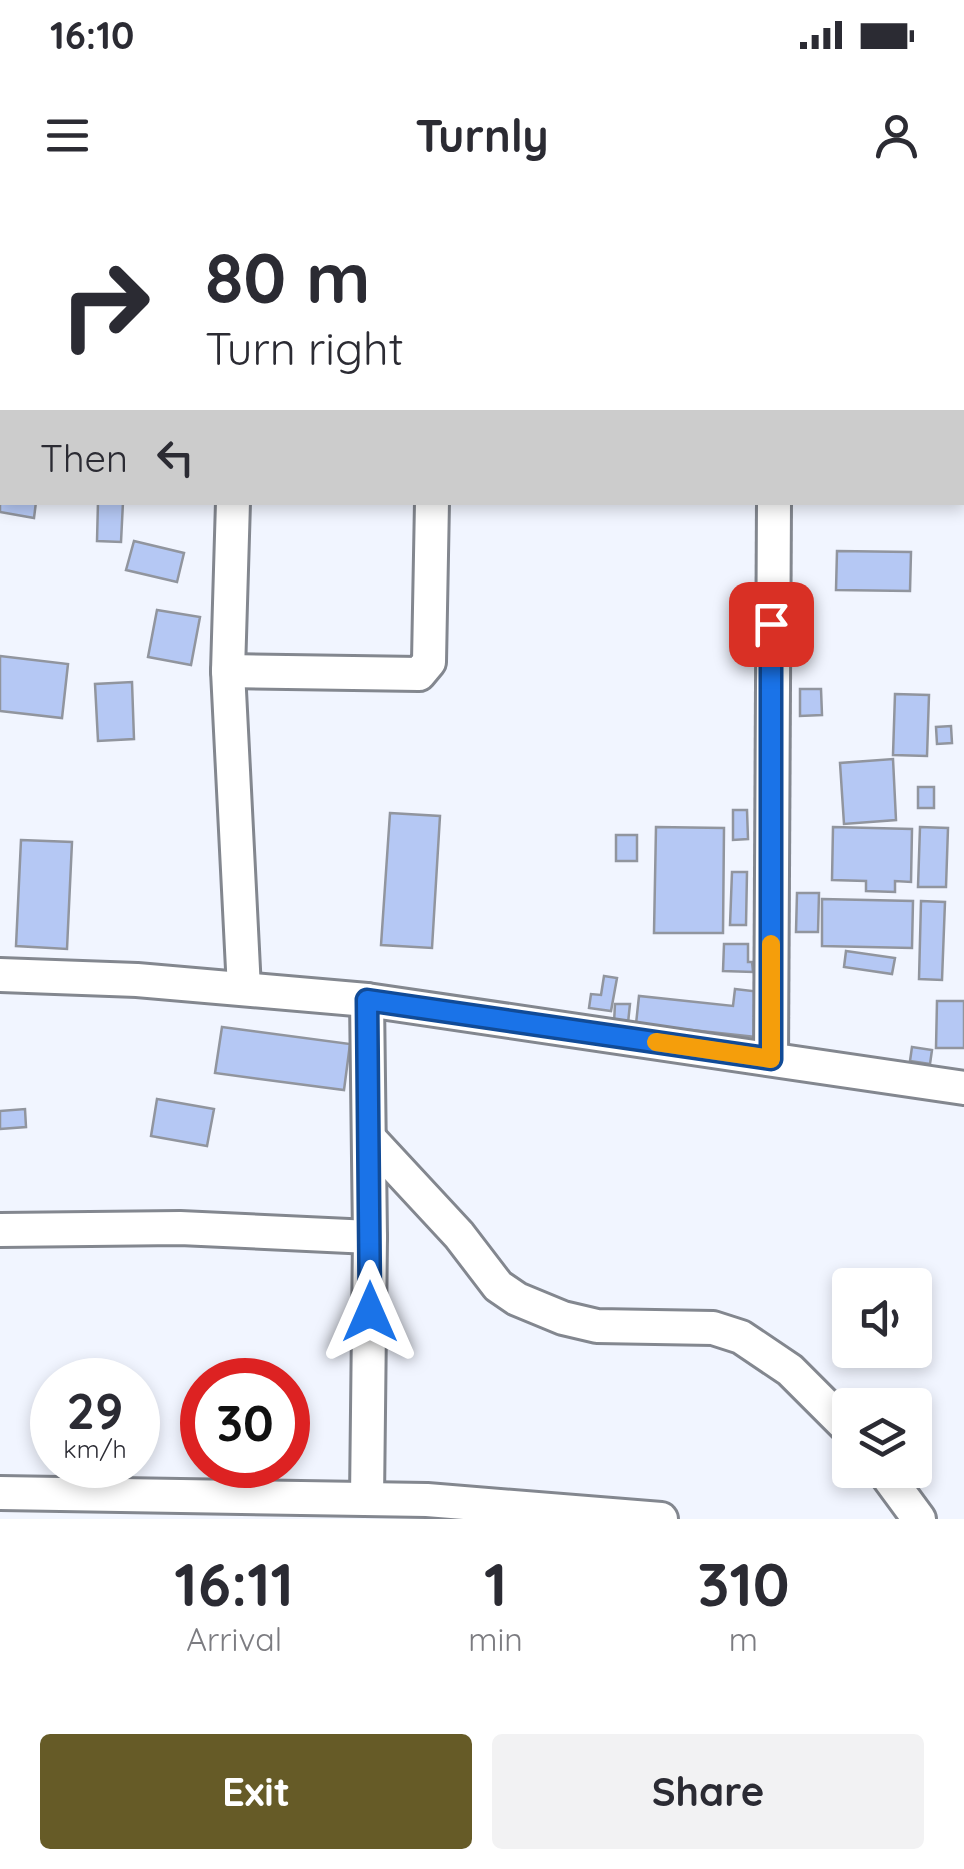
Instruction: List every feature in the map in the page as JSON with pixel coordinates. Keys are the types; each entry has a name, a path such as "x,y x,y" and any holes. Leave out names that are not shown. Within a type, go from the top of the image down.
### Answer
{"street":[{"path":"233,505 228,671 244,989"},
{"path":"228,671 419,674 429,662 432,505"},
{"path":"771,1059 774,505"},
{"path":"0,974 367,1000 964,1088"},
{"path":"367,1000 367,1498"},
{"path":"369,1138 459,1235 498,1286 517,1299 563,1318 597,1326 714,1328 741,1337 790,1370 832,1412"},
{"path":"0,1230 180,1228 370,1238"},
{"path":"896,1488 918,1519"},
{"path":"0,1493 367,1498 661,1519"}],"building":[{"path":"0,505 36,505 34,518 0,512"},
{"path":"98,505 123,505 121,542 97,541"},
{"path":"134,541 184,553 177,582 126,570"},
{"path":"837,551 911,552 910,591 836,590"},
{"path":"157,610 200,617 191,665 148,657"},
{"path":"0,656 68,664 62,718 0,711"},
{"path":"132,682 134,739 98,741 95,684"},
{"path":"800,689 821,689 822,715 800,716"},
{"path":"895,694 929,695 927,756 893,755"},
{"path":"951,726 952,743 937,744 936,727"},
{"path":"893,759 896,820 844,824 840,763"},
{"path":"918,787 934,787 934,808 918,808"},
{"path":"733,810 747,810 748,839 733,840"},
{"path":"390,813 440,816 432,948 381,945"},
{"path":"656,827 724,828 723,933 654,933"},
{"path":"833,827 912,829 911,882 895,881 895,892 866,891 866,881 832,880"},
{"path":"920,827 948,828 946,887 918,887"},
{"path":"616,835 637,835 637,861 616,861"},
{"path":"21,840 72,842 67,949 16,946"},
{"path":"732,872 747,872 746,925 730,925"},
{"path":"797,893 819,893 818,932 796,932"},
{"path":"822,899 913,901 912,948 822,946"},
{"path":"921,901 945,902 942,980 919,979"},
{"path":"724,944 748,944 748,962 752,962 753,972 723,971"},
{"path":"846,951 895,958 892,974 844,967"},
{"path":"604,976 617,978 611,1011 589,1008 591,994 601,995"},
{"path":"735,989 761,992 756,1037 636,1024 639,996 733,1006"},
{"path":"937,1001 964,1001 964,1048 936,1048"},
{"path":"615,1004 630,1004 628,1023 614,1023"},
{"path":"222,1027 350,1044 344,1090 215,1073"},
{"path":"912,1047 932,1050 930,1064 910,1061"},
{"path":"157,1099 214,1109 207,1146 151,1136"},
{"path":"25,1109 26,1127 0,1129 0,1111"}],"slow traffic":[{"path":"656,1042 771,1059 771,944"}],"route":[{"path":"370,1312 367,1000 771,1059 771,624"}]}
